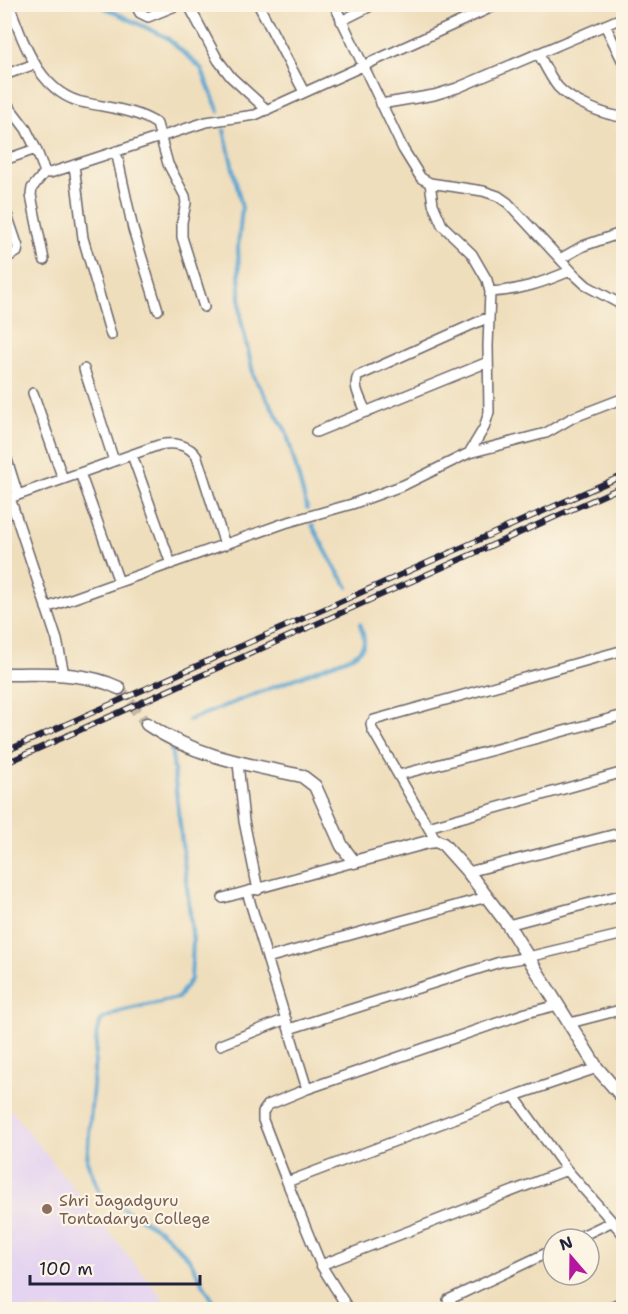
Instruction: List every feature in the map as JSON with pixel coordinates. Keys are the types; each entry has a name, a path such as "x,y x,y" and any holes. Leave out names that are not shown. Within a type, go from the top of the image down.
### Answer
{"street":[{"path":"135,4 140,13 148,17 180,4"},
{"path":"188,4 218,60 231,77 267,110"},
{"path":"258,4 304,93"},
{"path":"334,4 381,104 414,169 421,178 430,183 483,191 498,196 508,203 570,271 587,285 623,305"},
{"path":"341,21 375,4"},
{"path":"465,4 472,16"},
{"path":"45,172 50,173 206,122 244,118 267,110 499,4"},
{"path":"9,12 23,45 35,64 58,91 68,98 83,103 121,109 157,124 168,164 186,203 182,237 204,307"},
{"path":"381,104 434,95 624,17"},
{"path":"605,25 624,64"},
{"path":"538,53 556,85 567,96 600,111 624,117"},
{"path":"4,75 35,64"},
{"path":"4,100 26,129 45,172"},
{"path":"4,160 36,149"},
{"path":"116,151 133,230 158,310"},
{"path":"74,165 83,238 111,335"},
{"path":"44,260 31,195 32,188 45,172"},
{"path":"430,183 433,204 442,225 472,254 487,280 490,292 489,412 484,428 469,453"},
{"path":"4,206 18,247 17,252 4,259"},
{"path":"560,259 576,249 624,232"},
{"path":"490,292 532,286 570,271"},
{"path":"366,412 356,388 355,382 358,376 489,316"},
{"path":"316,432 488,362"},
{"path":"84,369 114,461"},
{"path":"33,393 63,479"},
{"path":"46,608 285,523 352,504 404,485 469,453 546,433 572,418 624,398"},
{"path":"11,498 166,443 174,443 194,452 225,545"},
{"path":"4,450 11,498 57,640 64,674"},
{"path":"132,455 171,564"},
{"path":"80,473 119,582"},
{"path":"624,650 374,720 371,724 436,841 443,844 468,872 508,925 597,1068 624,1099"},
{"path":"4,674 64,674 119,688"},
{"path":"399,775 624,715"},
{"path":"147,724 183,745 238,763 302,776 309,780 315,786 342,846 354,862"},
{"path":"238,763 243,821 258,890"},
{"path":"428,827 624,772"},
{"path":"468,872 624,832"},
{"path":"223,898 436,841"},
{"path":"247,892 307,1089"},
{"path":"508,925 624,894"},
{"path":"267,958 487,897"},
{"path":"220,1045 477,968 624,934"},
{"path":"349,1310 321,1265 263,1120 263,1112 268,1105 307,1089 526,1013 558,1005"},
{"path":"570,1023 624,1009"},
{"path":"287,1182 514,1096 597,1068"},
{"path":"514,1096 567,1170 624,1235"},
{"path":"321,1265 567,1170"},
{"path":"601,1227 612,1222"},
{"path":"448,1300 541,1256"},
{"path":"604,1310 624,1300"}],"shaded area":[{"name":"Shri Jagadguru Tontadarya College","path":"8,1107 171,1309 5,1309 4,1109"}],"waterway":[{"path":"97,4 166,37 201,68 219,112"},
{"path":"224,130 242,208 238,247 241,320 254,377 286,431 307,508"},
{"path":"312,525 348,587"},
{"path":"189,720 353,656 361,649 364,642 360,624"},
{"path":"171,745 193,941 191,979 178,998 120,1011 101,1020 97,1032 87,1161 101,1195 161,1231 188,1257 218,1310"}],"tunnel":[{"path":"119,688 147,724"}],"railway":[{"path":"4,752 624,475"},
{"path":"4,764 624,486"}],"place":[{"name":"Shri Jagadguru Tontadarya College","path":"47,1209"}]}
